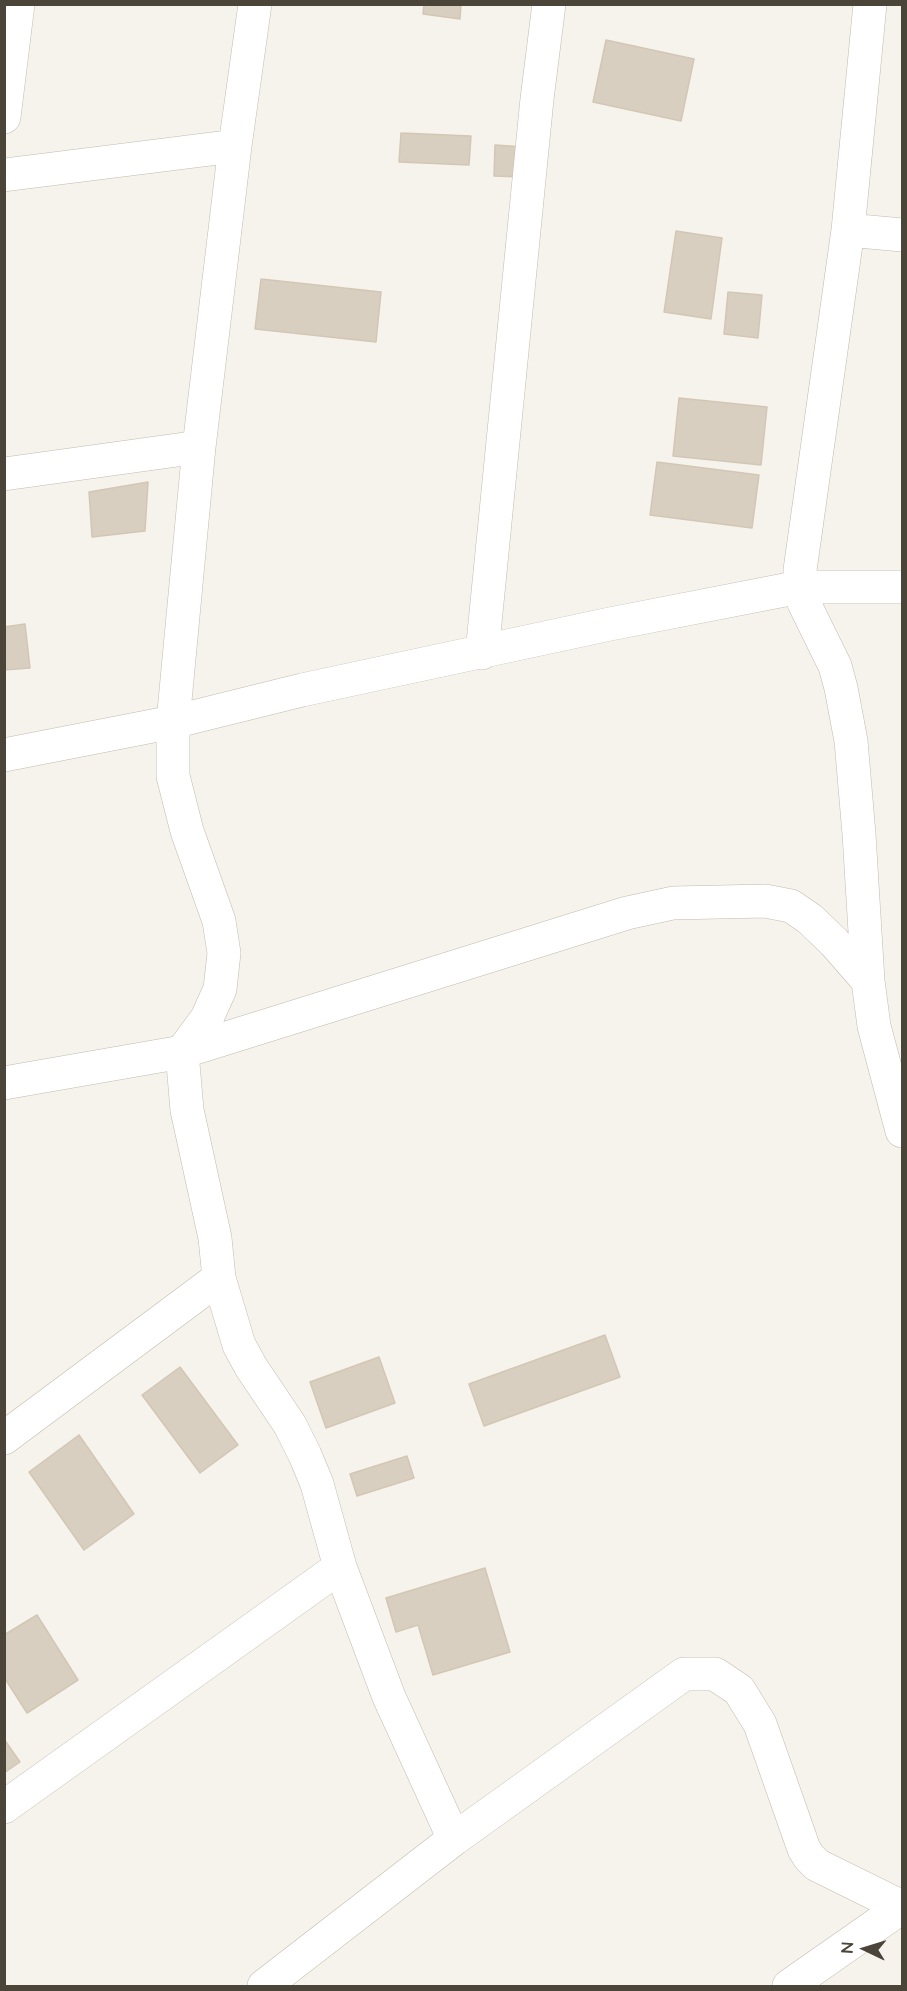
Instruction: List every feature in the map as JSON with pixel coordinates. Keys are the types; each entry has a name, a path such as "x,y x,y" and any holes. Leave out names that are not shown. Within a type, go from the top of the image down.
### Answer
{"street":[{"path":"4,117 18,4"},
{"path":"255,4 235,146 199,447 173,722 173,776 187,831 219,921 224,953 220,989 207,1018 182,1052 187,1110 215,1238 219,1278 239,1345 250,1367 290,1425 305,1455 317,1484 340,1567 389,1697 454,1839"},
{"path":"482,653 537,99 549,4"},
{"path":"870,4 848,230 802,558 800,587 804,603 835,666 841,688 850,741 859,834 868,981 874,1026 903,1131"},
{"path":"4,175 235,146"},
{"path":"848,230 903,235"},
{"path":"4,474 199,447"},
{"path":"4,755 173,722 302,690 610,624 800,587 903,587"},
{"path":"4,1083 182,1052 627,913 672,903 765,901 791,906 810,919 834,942 868,981"},
{"path":"4,1438 219,1278"},
{"path":"4,1807 340,1567"},
{"path":"264,1986 454,1839 684,1674 715,1674 739,1690 760,1724 804,1849 809,1857 817,1864 903,1907 789,1986"}],"building":[{"path":"424,4 461,4 460,19 423,14"},
{"path":"606,40 694,59 681,121 593,102"},
{"path":"401,133 471,136 469,165 399,162"},
{"path":"495,145 524,147 522,177 494,176"},
{"path":"676,231 722,238 711,319 664,312"},
{"path":"261,279 381,292 376,342 255,329"},
{"path":"728,292 762,295 758,338 724,334"},
{"path":"679,398 767,407 761,465 673,456"},
{"path":"657,462 759,475 752,528 650,515"},
{"path":"148,482 145,531 92,537 89,492"},
{"path":"25,624 30,668 4,670 4,627"},
{"path":"605,1335 620,1377 484,1426 469,1384"},
{"path":"379,1357 395,1403 326,1428 310,1382"},
{"path":"180,1367 238,1445 200,1473 142,1395"},
{"path":"79,1435 134,1514 84,1550 29,1472"},
{"path":"407,1456 414,1478 357,1496 350,1474"},
{"path":"485,1568 510,1652 433,1675 418,1625 396,1632 386,1598"},
{"path":"37,1615 78,1680 27,1713 4,1677 4,1635"},
{"path":"4,1739 20,1762 4,1773"}]}
